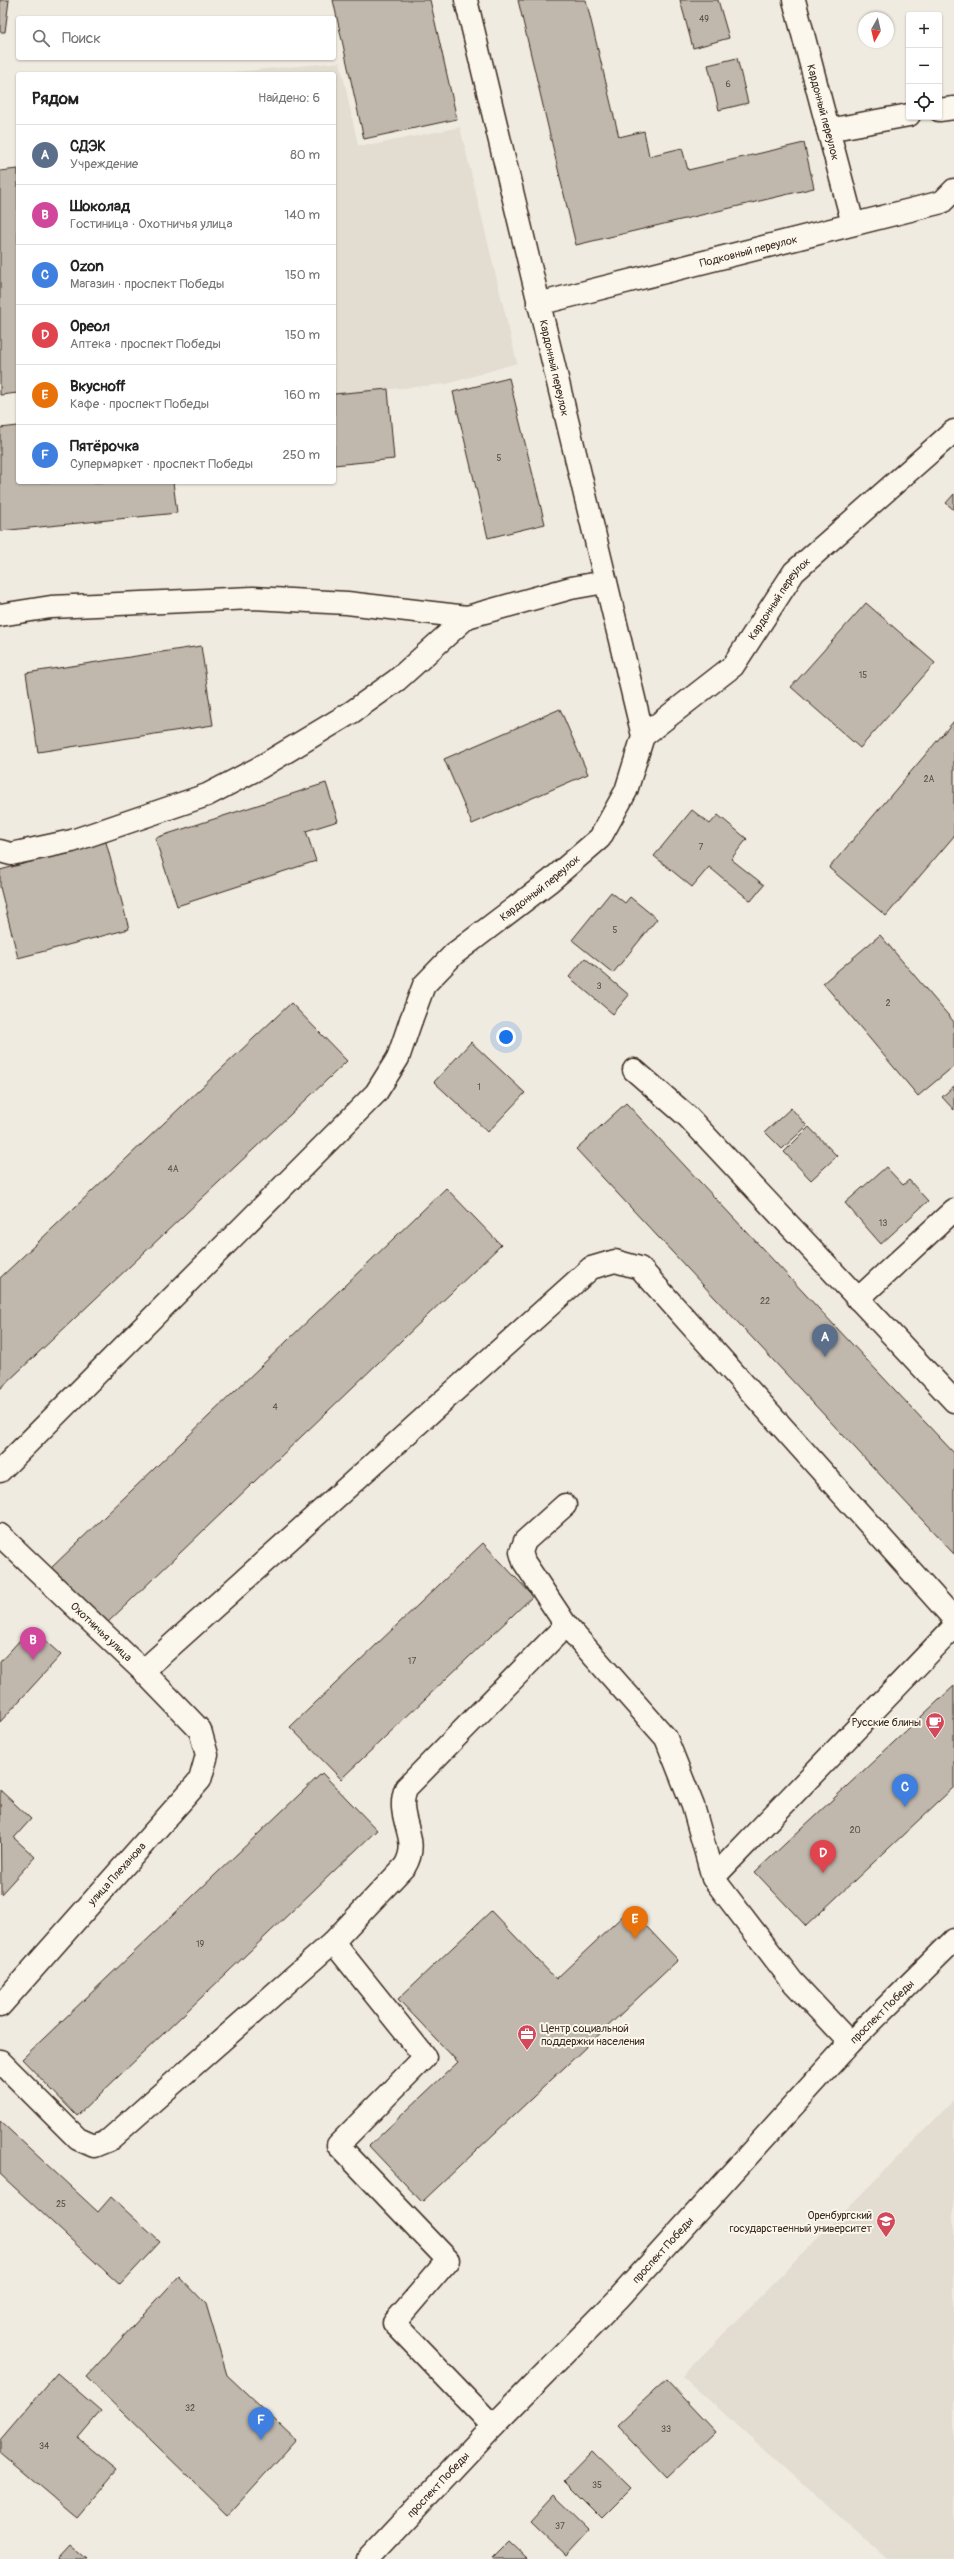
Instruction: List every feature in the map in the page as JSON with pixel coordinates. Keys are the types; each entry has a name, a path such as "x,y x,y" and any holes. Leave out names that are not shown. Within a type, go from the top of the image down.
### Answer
{"street":[{"name":"Кардонный переулок","path":"0,1472 376,1093 398,1058 424,985 454,954 550,881 600,838 626,791 643,736 466,0"},
{"name":"Кардонный переулок","path":"794,0 853,224"},
{"path":"942,110 954,108"},
{"path":"828,130 906,116"},
{"name":"Подковный переулок","path":"538,304 942,202 954,190"},
{"name":"Кардонный переулок","path":"643,736 733,666 794,572 954,431"},
{"path":"0,615 51,607 254,598 347,603 467,617 571,588 605,582"},
{"path":"0,850 11,854 72,841 207,795 259,768 352,712 397,680 467,617"},
{"path":"634,1070 688,1118 954,1401"},
{"path":"858,1299 954,1210"},
{"path":"143,1671 591,1268 615,1262 640,1268 954,1619"},
{"path":"565,1505 525,1541 521,1552 524,1562 566,1625 666,1738 693,1806 713,1878 792,1982 850,2043"},
{"name":"Охотничья улица","path":"0,1535 143,1671 200,1730"},
{"path":"0,2061 78,2140 94,2146 109,2140 333,1942 406,1866 411,1856 412,1845 402,1809 406,1788 566,1625"},
{"path":"713,1878 954,1626"},
{"name":"улица Плеханова","path":"0,2006 200,1780 207,1755 200,1730"},
{"name":"проспект Победы","path":"368,2559 493,2426 618,2299 850,2043 954,1940"},
{"path":"333,1942 425,2057 338,2145 448,2260 394,2323 493,2426"}],"shaded area":[{"path":"340,62 358,145 372,145 460,127 517,363 447,384 336,394 336,72 233,72"},
{"name":"Оренбургский государственный университет","path":"954,2100 954,2559 887,2559 682,2376"}],"building":[{"path":"0,0 9,0 5,32 0,32"},
{"path":"333,0 430,0 457,119 364,139"},
{"path":"518,0 586,0 619,137 644,131 649,156 682,148 688,170 804,143 814,188 576,245"},
{"path":"680,0 718,0 729,38 693,48"},
{"path":"737,58 748,103 719,110 708,65"},
{"path":"16,169 16,393 0,395 0,171"},
{"path":"509,378 545,524 488,538 453,392"},
{"path":"388,389 394,459 336,465 336,394"},
{"path":"16,426 16,484 173,484 177,513 0,531 0,428"},
{"path":"954,494 954,510 946,503"},
{"path":"866,603 935,663 860,748 791,687"},
{"path":"201,646 213,725 38,752 26,673"},
{"path":"560,709 588,774 472,824 444,759"},
{"path":"954,721 954,836 886,916 829,868"},
{"path":"326,783 338,821 306,831 316,861 177,906 155,838"},
{"path":"692,810 710,824 718,815 747,839 731,859 764,885 751,901 709,867 692,887 654,856"},
{"path":"106,842 129,929 18,958 0,887 0,870"},
{"path":"611,892 625,903 630,897 657,919 613,973 572,940"},
{"path":"880,935 954,1022 954,1066 918,1096 823,983"},
{"path":"585,958 629,995 613,1014 569,977"},
{"path":"291,1003 347,1061 0,1389 0,1278"},
{"path":"471,1042 525,1093 488,1132 434,1082"},
{"path":"954,1086 954,1110 942,1097"},
{"path":"626,1103 954,1453 954,1554 576,1149"},
{"path":"791,1108 807,1126 782,1149 765,1132"},
{"path":"809,1127 837,1156 811,1180 784,1152"},
{"path":"886,1167 903,1185 909,1180 928,1201 881,1244 845,1203"},
{"path":"446,1188 501,1245 105,1625 50,1569"},
{"path":"483,1543 533,1596 341,1779 290,1727"},
{"path":"31,1628 61,1655 0,1722 0,1662"},
{"path":"954,1686 954,1787 806,1926 755,1872"},
{"path":"322,1773 377,1830 77,2116 22,2059"},
{"path":"0,1790 31,1819 14,1838 35,1857 1,1894"},
{"path":"630,1909 678,1960 422,2202 369,2146 458,2062 398,1999 491,1911 556,1979"},
{"path":"0,2121 98,2212 111,2197 160,2242 120,2285 0,2174"},
{"path":"179,2276 206,2304 227,2375 296,2440 228,2515 86,2377"},
{"path":"57,2373 101,2411 78,2438 117,2470 77,2517 0,2452 0,2440"},
{"path":"666,2380 715,2432 667,2478 617,2425"},
{"path":"592,2451 631,2489 602,2518 564,2480"},
{"path":"554,2495 590,2530 566,2556 530,2521"},
{"path":"509,2542 527,2559 492,2559"},
{"path":"71,2545 87,2559 58,2559"}],"place":[{"name":"СДЭК","path":"825,1357"},
{"name":"Шоколад","path":"33,1660"},
{"name":"Русские блины","path":"935,1739"},
{"name":"Ozon","path":"905,1807"},
{"name":"Ореол","path":"823,1873"},
{"name":"Вкусноff","path":"635,1939"},
{"name":"Центр социальной поддержки населения","path":"527,2051"},
{"name":"Оренбургский государственный университет","path":"886,2238"},
{"name":"Пятёрочка","path":"261,2440"}]}
